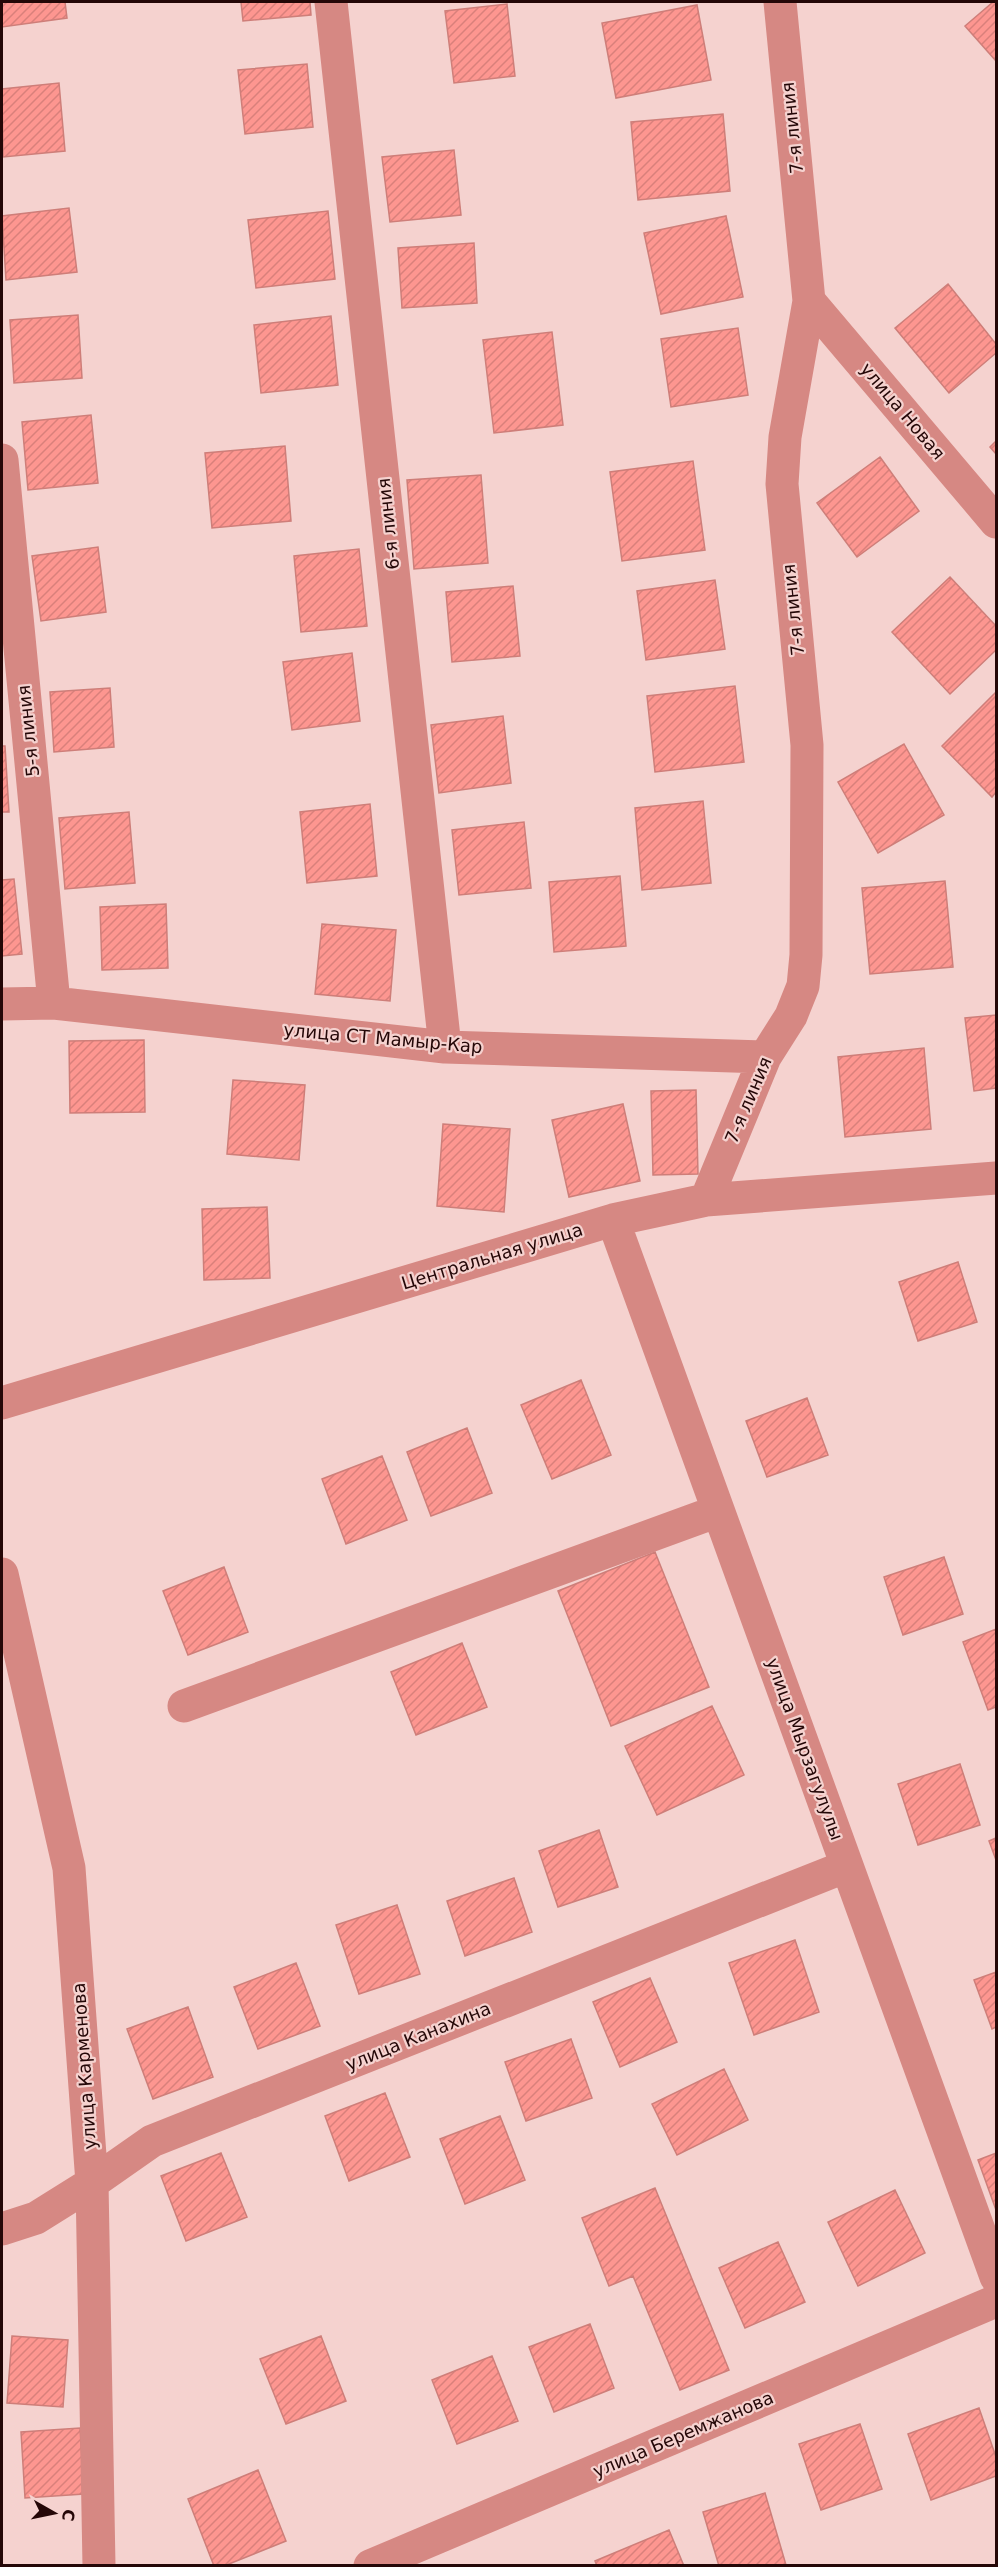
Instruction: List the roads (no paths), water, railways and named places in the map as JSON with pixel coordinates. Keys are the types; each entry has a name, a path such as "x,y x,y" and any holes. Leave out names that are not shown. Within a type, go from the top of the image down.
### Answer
{"street":[{"name":"6-я линия","path":"332,2 445,1047"},
{"name":"7-я линия","path":"706,1200 765,1058 791,1016 803,986 806,955 807,745 782,484 785,437 809,301 780,2"},
{"name":"улица Новая","path":"809,301 996,522"},
{"name":"5-я линия","path":"2,460 54,1003"},
{"name":"улица СТ Мамыр-Кар","path":"2,1004 54,1003 445,1047 765,1058"},
{"name":"Центральная улица","path":"2,1403 613,1220 706,1200 996,1178"},
{"name":"улица Мырзагулулы","path":"613,1220 996,2277"},
{"path":"184,1706 718,1511"},
{"name":"улица Карменова","path":"2,1574 69,1868 92,2183 99,2565"},
{"name":"улица Канахина","path":"2,2229 36,2218 92,2183 152,2141 847,1866"},
{"name":"улица Беремжанова","path":"369,2565 996,2301"}]}
